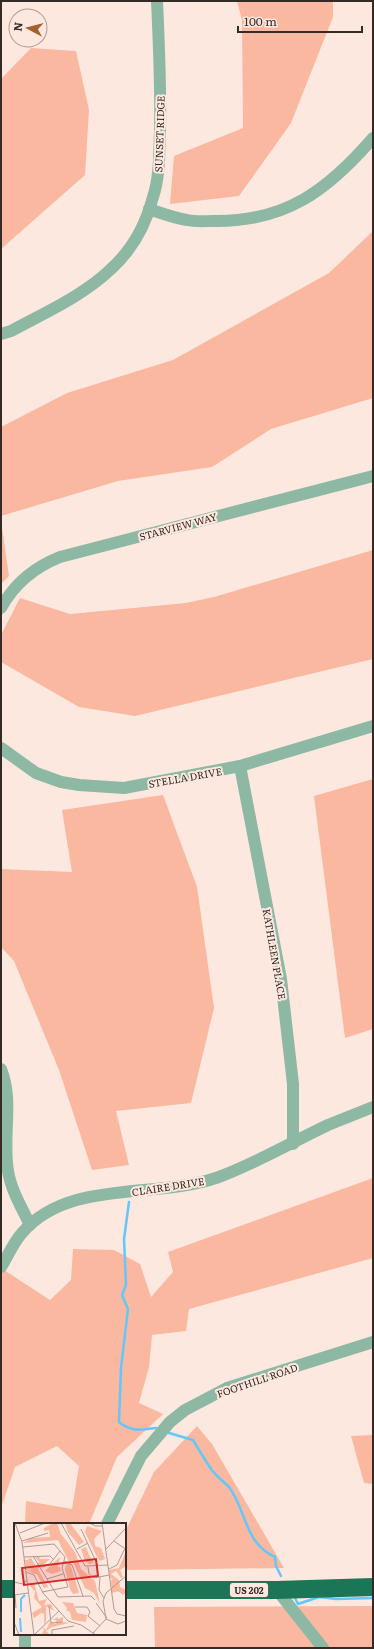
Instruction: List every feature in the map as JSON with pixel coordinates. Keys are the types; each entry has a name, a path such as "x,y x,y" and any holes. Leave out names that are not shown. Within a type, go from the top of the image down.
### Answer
{"highway":[{"name":"US 202","path":"126,1590 277,1590 373,1587"},
{"path":"1,1589 14,1589"}],"street":[{"name":"SUNSET RIDGE","path":"1,334 11,331 57,306 91,285 111,270 136,238 154,197 159,168 161,94 157,1"},
{"path":"149,209 188,221 230,222 276,213 298,204 331,181 373,138"},
{"name":"STARVIEW WAY","path":"1,608 22,580 43,564 60,557 373,476"},
{"name":"STELLA DRIVE","path":"1,748 36,773 66,783 107,788 124,788 240,766 373,726"},
{"name":"KATHLEEN PLACE","path":"240,766 281,979 293,1084 293,1144"},
{"path":"1,1069 6,1088 8,1170 19,1202 30,1225"},
{"name":"CLAIRE DRIVE","path":"1,1267 17,1240 30,1225 40,1217 66,1203 86,1198 168,1188 214,1178 253,1164 327,1126 373,1107"},
{"name":"FOOTHILL ROAD","path":"108,1523 142,1456 170,1422 186,1410 227,1388 373,1342"},
{"path":"277,1590 323,1648"},
{"path":"25,1635 25,1648"}],"shaded area":[{"path":"237,1 333,1 333,17 291,123 239,196 170,204 174,156 243,128 242,20"},
{"path":"31,48 76,51 89,110 85,175 1,249 1,79"},
{"path":"373,231 373,398 271,429 212,467 118,481 1,516 1,427 67,393 173,360 329,273"},
{"path":"1,521 9,576 1,584"},
{"path":"373,550 373,659 135,716 79,707 1,662 1,635 20,598 70,614 186,603 214,597"},
{"path":"373,779 373,1029 345,1038 314,796"},
{"path":"163,795 197,887 214,1008 191,1103 116,1111 129,1165 92,1170 59,1070 14,961 1,947 1,869 72,872 62,810"},
{"path":"373,1178 373,1258 189,1309 186,1331 152,1335 149,1367 139,1403 163,1414 117,1457 89,1523 25,1523 26,1501 72,1509 79,1466 57,1446 15,1467 1,1508 1,1268 50,1300 71,1280 73,1249 114,1250 140,1264 151,1297 173,1272 168,1252"},
{"path":"197,1426 212,1444 284,1568 126,1570 126,1530 154,1472"},
{"path":"373,1435 373,1484 364,1483 351,1436"},
{"path":"373,1606 373,1648 155,1648 154,1607"}],"waterway":[{"path":"129,1202 124,1239 126,1285 122,1295 128,1309 121,1368 119,1422 132,1429 141,1430 156,1428"},
{"path":"169,1433 193,1440 211,1469 229,1487 235,1496 247,1526 257,1544 275,1557 276,1566 281,1576"},
{"path":"295,1598 298,1604 319,1597 336,1599 373,1598"}]}
